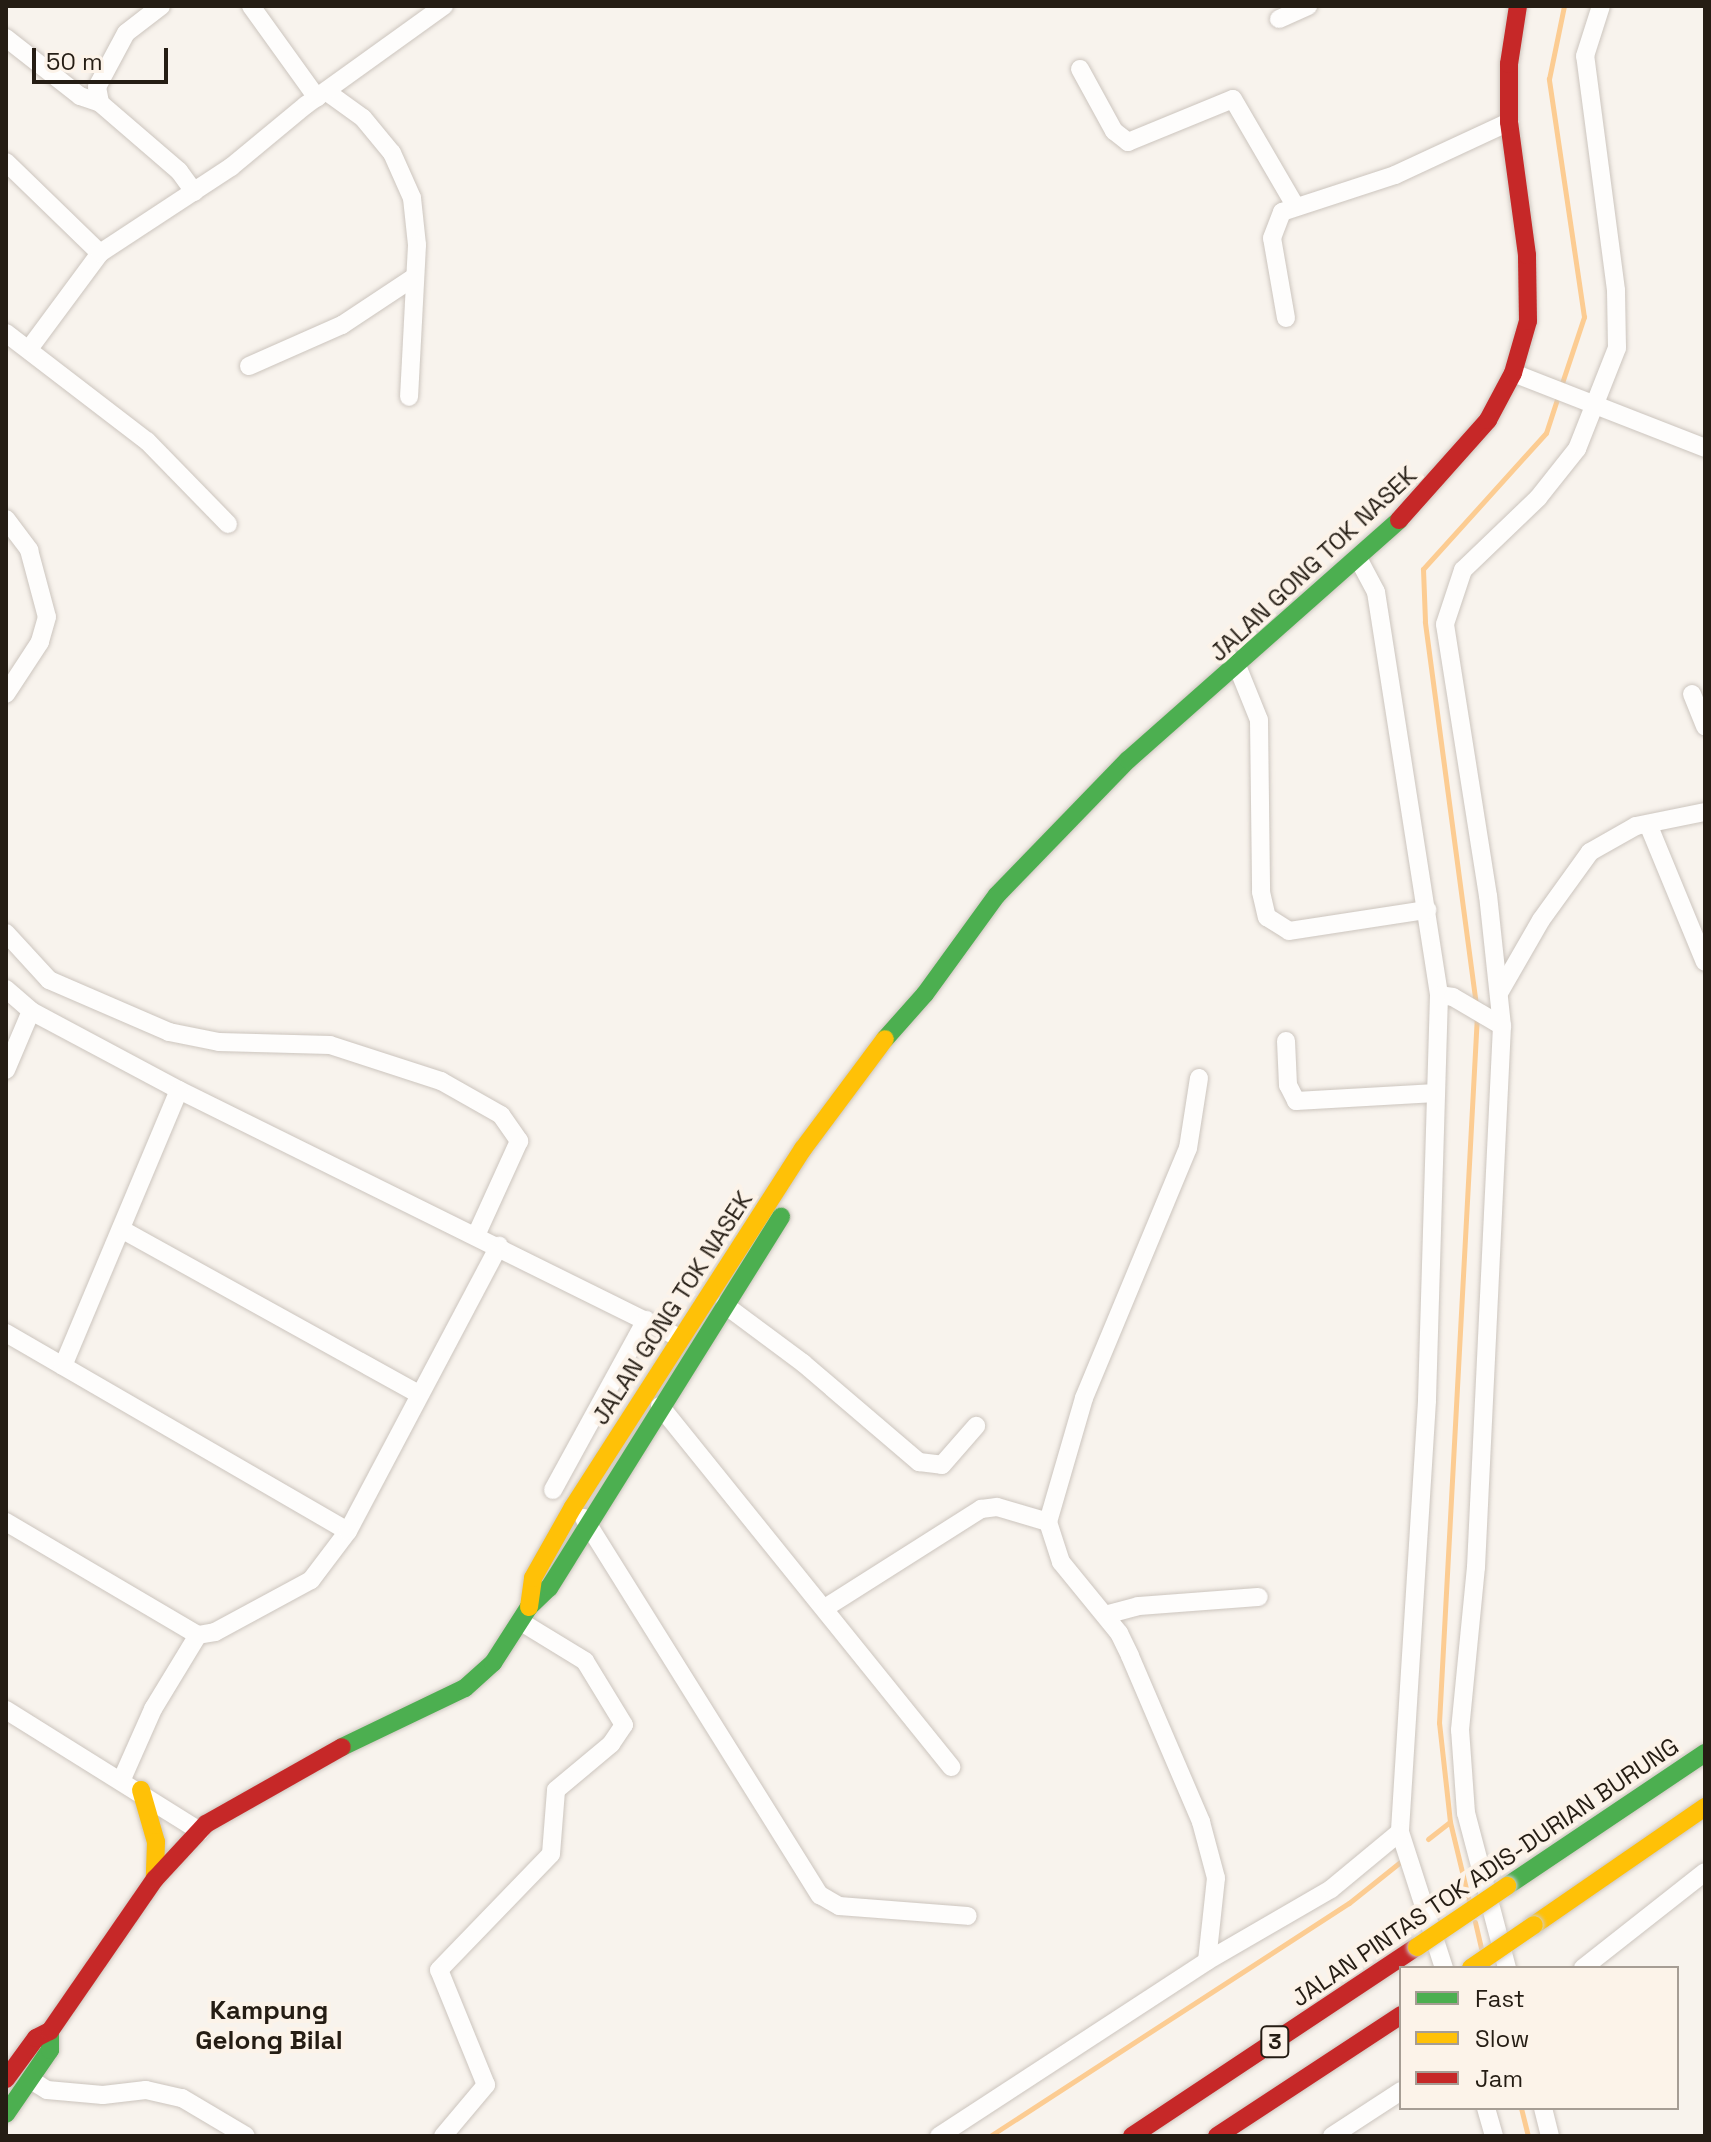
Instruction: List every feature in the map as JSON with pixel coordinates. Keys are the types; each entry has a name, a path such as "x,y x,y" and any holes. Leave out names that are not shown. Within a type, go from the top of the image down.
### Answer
{"main road":[{"name":"JALAN GONG TOK NASEK","path":"525,1615 533,1578 573,1507 839,1096 1024,863 1128,760 1238,668 1359,560 1472,444 1513,373 1528,321 1529,293 1509,122 1509,64 1518,6"},
{"name":"JALAN GONG TOK NASEK","path":"6,2079 36,2038 50,2031 155,1879 200,1831 285,1775 465,1688 493,1663 525,1615 549,1588 683,1368 868,1080 879,1049"},
{"path":"683,1368 680,1338 711,1327"},
{"name":"JALAN PINTAS TOK ADIS-DURIAN BURUNG","path":"1132,2136 1705,1753"},
{"path":"141,1790 156,1842 155,1879"},
{"path":"1474,1966 1705,1807"},
{"name":"3","path":"1217,2136 1399,2016"},
{"name":"JALAN GONG TOK NASEK","path":"6,2114 50,2050 50,2031"}],"street":[{"path":"100,103 97,87 103,69 126,33 161,6"},
{"path":"251,6 322,95 369,125 407,182 416,217 409,397"},
{"path":"29,349 100,253 194,192 444,6"},
{"path":"1279,19 1308,6"},
{"path":"1506,1966 1466,1813 1460,1730 1476,1567 1502,1026 1445,624 1463,570 1561,471 1587,433 1617,348 1619,322 1585,56 1601,6"},
{"path":"7,41 80,96 100,103 179,171 194,192"},
{"path":"1080,69 1114,131 1128,142 1233,99 1294,204"},
{"path":"1286,318 1272,238 1275,222 1294,204 1395,175 1509,122"},
{"path":"6,162 100,253"},
{"path":"249,366 342,325 413,278"},
{"path":"6,333 147,441 228,524"},
{"path":"1513,373 1577,402 1598,404 1705,448"},
{"path":"6,519 29,550 47,617 40,642 6,694"},
{"path":"1359,560 1376,592 1427,910 1446,996 1436,1093 1427,1401 1400,1832 1443,1966"},
{"path":"1238,668 1259,720 1261,892 1267,917 1289,931 1427,910"},
{"path":"1692,694 1705,727"},
{"path":"1499,993 1576,868 1607,839 1648,824 1705,812"},
{"path":"1648,824 1705,962"},
{"path":"6,933 49,980 169,1032 219,1042 330,1045 441,1081 501,1115 519,1141 477,1233"},
{"path":"6,989 31,1011 179,1090 477,1233 680,1338"},
{"path":"1446,996 1486,1014 1502,1026"},
{"path":"6,1070 31,1011"},
{"path":"1286,1041 1288,1085 1296,1101 1436,1093"},
{"path":"1199,1078 1188,1148 1084,1398 1048,1522 1061,1562 1105,1615 1130,1656 1209,1847 1216,1878 1207,1961"},
{"path":"63,1366 179,1090"},
{"path":"121,1229 417,1393"},
{"path":"6,1522 198,1635 215,1632 311,1580 348,1531 417,1393 499,1246"},
{"path":"725,1305 803,1363 919,1462 942,1465 976,1426"},
{"path":"553,1490 646,1320"},
{"path":"6,1333 348,1531"},
{"path":"660,1406 951,1767"},
{"path":"573,1507 588,1523 820,1895 839,1906 968,1916"},
{"path":"825,1608 981,1509 997,1507 1048,1522"},
{"path":"1105,1615 1138,1606 1259,1597"},
{"path":"443,2136 486,2085 440,1981 441,1965 551,1854 556,1790 611,1744 624,1725 585,1661 525,1615"},
{"path":"122,1779 153,1709 198,1635"},
{"path":"6,1710 141,1790 200,1831"},
{"path":"939,2136 1207,1961 1331,1889 1400,1832"},
{"path":"1586,1966 1705,1872"},
{"path":"31,2080 47,2090 103,2095 146,2090 182,2098 246,2136"},
{"path":"1332,2136 1399,2092"},
{"path":"1487,2110 1494,2136"},
{"path":"1544,2110 1550,2136"}],"waterway":[{"path":"1561,386 1584,317 1549,79 1564,6"},
{"path":"1476,1005 1425,621 1423,569 1546,433 1558,396"},
{"path":"1469,1901 1450,1822 1439,1723 1477,1015"},
{"path":"1428,1839 1450,1822"},
{"path":"990,2136 1349,1903 1404,1859"},
{"path":"1475,1922 1481,1948"},
{"path":"1522,2110 1528,2136"}],"traffic: fast":[{"path":"885,1039 925,994 997,895 1128,760 1399,520"},
{"path":"342,1747 465,1688 493,1663 529,1607 549,1588 781,1217"},
{"path":"1507,1886 1705,1753"},
{"path":"6,2114 50,2050 50,2031"}],"traffic: slow":[{"path":"529,1607 533,1578 573,1507 803,1149 885,1039"},
{"path":"141,1790 156,1842 155,1879"},
{"path":"1534,1925 1705,1807"},
{"path":"1417,1947 1507,1886"},
{"path":"1474,1966 1534,1925"}],"traffic: jam":[{"path":"1399,520 1488,420 1513,373 1528,321 1527,255 1509,122 1509,64 1518,6"},
{"path":"6,2079 36,2038 50,2031 155,1879 206,1824 342,1747"},
{"path":"1132,2136 1417,1947"},
{"path":"1217,2136 1399,2016"}],"district":[{"name":"Kampung Gelong Bilal","path":"269,2026"}]}
